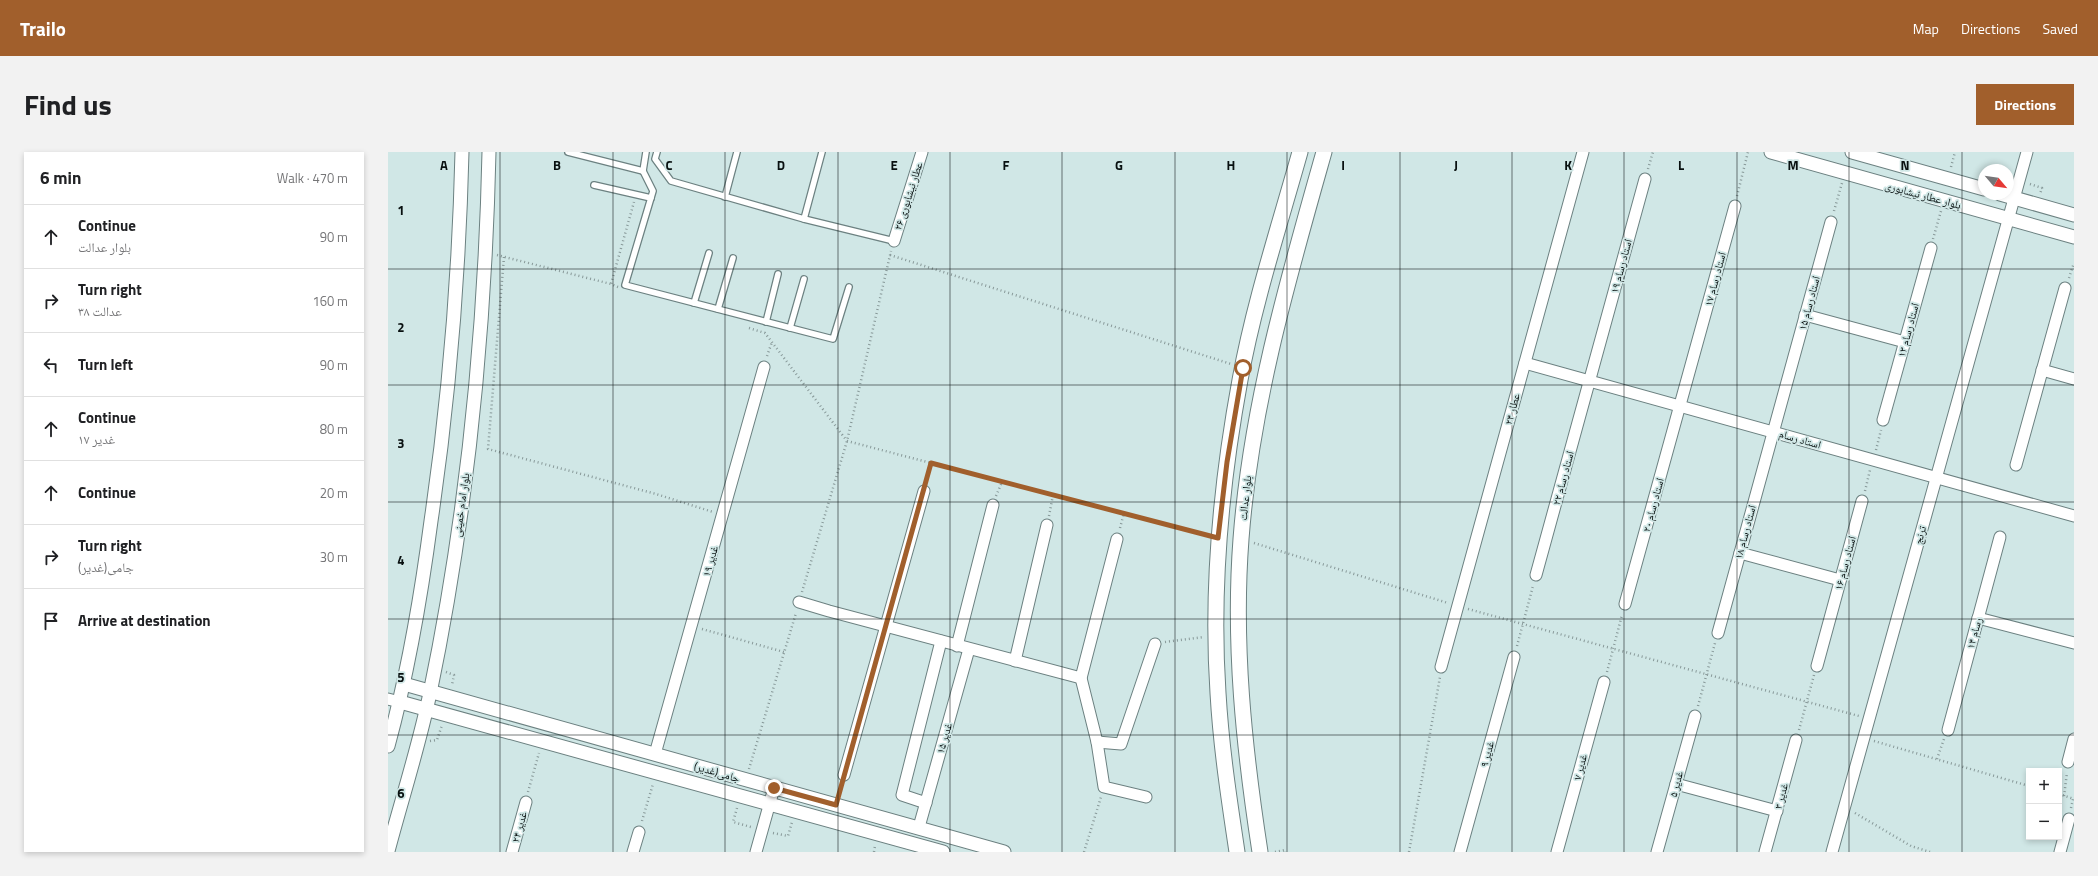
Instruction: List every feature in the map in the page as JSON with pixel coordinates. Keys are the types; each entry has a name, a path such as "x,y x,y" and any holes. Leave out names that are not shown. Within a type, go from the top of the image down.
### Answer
{"main road":[{"name":"بلوار عدالت","path":"1237,852 1225,770 1218,692 1216,636 1218,538 1227,462 1243,368 1260,295 1300,152"},
{"name":"بلوار عدالت","path":"1260,852 1247,767 1240,691 1239,614 1241,539 1249,465 1263,383 1282,301 1324,152"}],"street":[{"path":"388,746 394,700 404,684 426,556 442,445 454,326 462,152"},
{"name":"بلوار امام خمینی","path":"388,851 430,691 453,560 470,448 481,328 489,152"},
{"name":"عطار نیشابوری ۲۶","path":"894,241 922,152"},
{"name":"عطار ۲۴","path":"1442,667 1583,152"},
{"name":"بلوار عطار نیشابوری","path":"1771,152 2074,237"},
{"name":"بلوار عطار نیشابوری","path":"1852,152 1978,187"},
{"name":"ترنج","path":"2014,195 2027,152"},
{"name":"استاد رسام ۱۹","path":"1590,381 1645,179"},
{"path":"2014,198 2074,215"},
{"name":"ترنج","path":"1832,852 2012,200"},
{"name":"استاد رسام ۱۷","path":"1680,406 1735,206"},
{"name":"استاد رسام ۱۵","path":"1773,432 1831,222"},
{"name":"استاد رسام ۱۳","path":"1883,420 1930,248"},
{"path":"2016,465 2065,288"},
{"path":"1805,315 1905,342"},
{"name":"استاد رسام","path":"1525,363 2074,516"},
{"name":"غدیر ۱۹","path":"655,754 764,367"},
{"path":"2042,370 2074,379"},
{"name":"استاد رسام ۲۲","path":"1536,575 1590,381"},
{"name":"استاد رسام ۲۰","path":"1625,604 1680,406"},
{"name":"استاد رسام ۱۸","path":"1718,633 1773,432"},
{"path":"844,775 887,627 924,491"},
{"name":"استاد رسام ۱۶","path":"1817,666 1862,501"},
{"path":"957,646 993,505"},
{"path":"1015,661 1047,525"},
{"name":"رسام ۱۴","path":"1948,730 2000,537"},
{"path":"1117,539 1081,678 1097,742 1104,787 1146,797"},
{"path":"1740,553 1840,580"},
{"path":"799,602 957,646 1081,678"},
{"path":"1978,618 2074,643"},
{"path":"926,804 902,795 941,641"},
{"path":"1097,742 1121,744 1155,644"},
{"name":"غدیر ۱۵","path":"919,827 969,649"},
{"name":"غدیر ۹","path":"1460,852 1514,657"},
{"name":"غدیر ۷","path":"1557,852 1604,682"},
{"name":"جامی(غدیر)","path":"404,684 1004,852"},
{"name":"جامی(غدیر)","path":"394,700 943,852"},
{"name":"غدیر ۵","path":"1657,852 1695,716"},
{"path":"2068,762 2074,739"},
{"name":"غدیر ۳","path":"1765,852 1796,740"},
{"path":"1676,784 1777,811"},
{"path":"756,852 774,788"},
{"name":"غدیر ۲۴","path":"512,852 526,802"},
{"path":"2060,852 2069,819"},
{"path":"633,852 638,832"}],"lane":[{"path":"568,152 643,171"},
{"path":"646,152 643,171 653,191 625,284 833,339 849,287"},
{"path":"657,152 655,159 671,181 804,219 894,241"},
{"path":"725,197 737,152"},
{"path":"804,219 822,152"},
{"path":"594,185 651,198"},
{"path":"694,303 709,253"},
{"path":"718,309 733,258"},
{"path":"766,322 778,274"},
{"path":"790,328 804,279"}],"path":[{"path":"1645,179 1653,152"},
{"path":"1735,206 1748,152"},
{"path":"1831,222 1845,173"},
{"path":"1930,248 1944,201"},
{"path":"746,780 846,441 894,241"},
{"path":"485,252 611,284"},
{"path":"890,255 1243,368"},
{"path":"504,257 488,449 656,494 722,516"},
{"path":"2065,288 2074,263"},
{"path":"764,367 772,341"},
{"path":"1862,501 1883,420"},
{"path":"846,441 1218,538"},
{"path":"924,491 931,463"},
{"path":"1047,525 1053,495"},
{"path":"1117,539 1124,513"},
{"path":"1241,539 1458,606 1869,719"},
{"path":"1514,657 1536,575"},
{"path":"1604,682 1625,604"},
{"path":"691,626 784,652"},
{"path":"1695,716 1718,633"},
{"path":"1155,644 1216,636"},
{"path":"1796,740 1817,666"},
{"path":"1409,852 1442,667"},
{"path":"1937,760 1948,730"},
{"path":"1864,738 2026,785"},
{"path":"526,802 542,741"},
{"path":"2068,762 2064,796 2074,799"},
{"path":"638,832 656,772"},
{"path":"1084,852 1104,787"},
{"path":"741,795 733,822 788,836 796,811"},
{"path":"1845,807 1911,846 1930,852"},
{"path":"1275,852 1285,850 1286,852"}],"route":[{"path":"774,788 836,805 887,627 931,463 1218,538 1227,462 1240,378 1243,368"}]}
